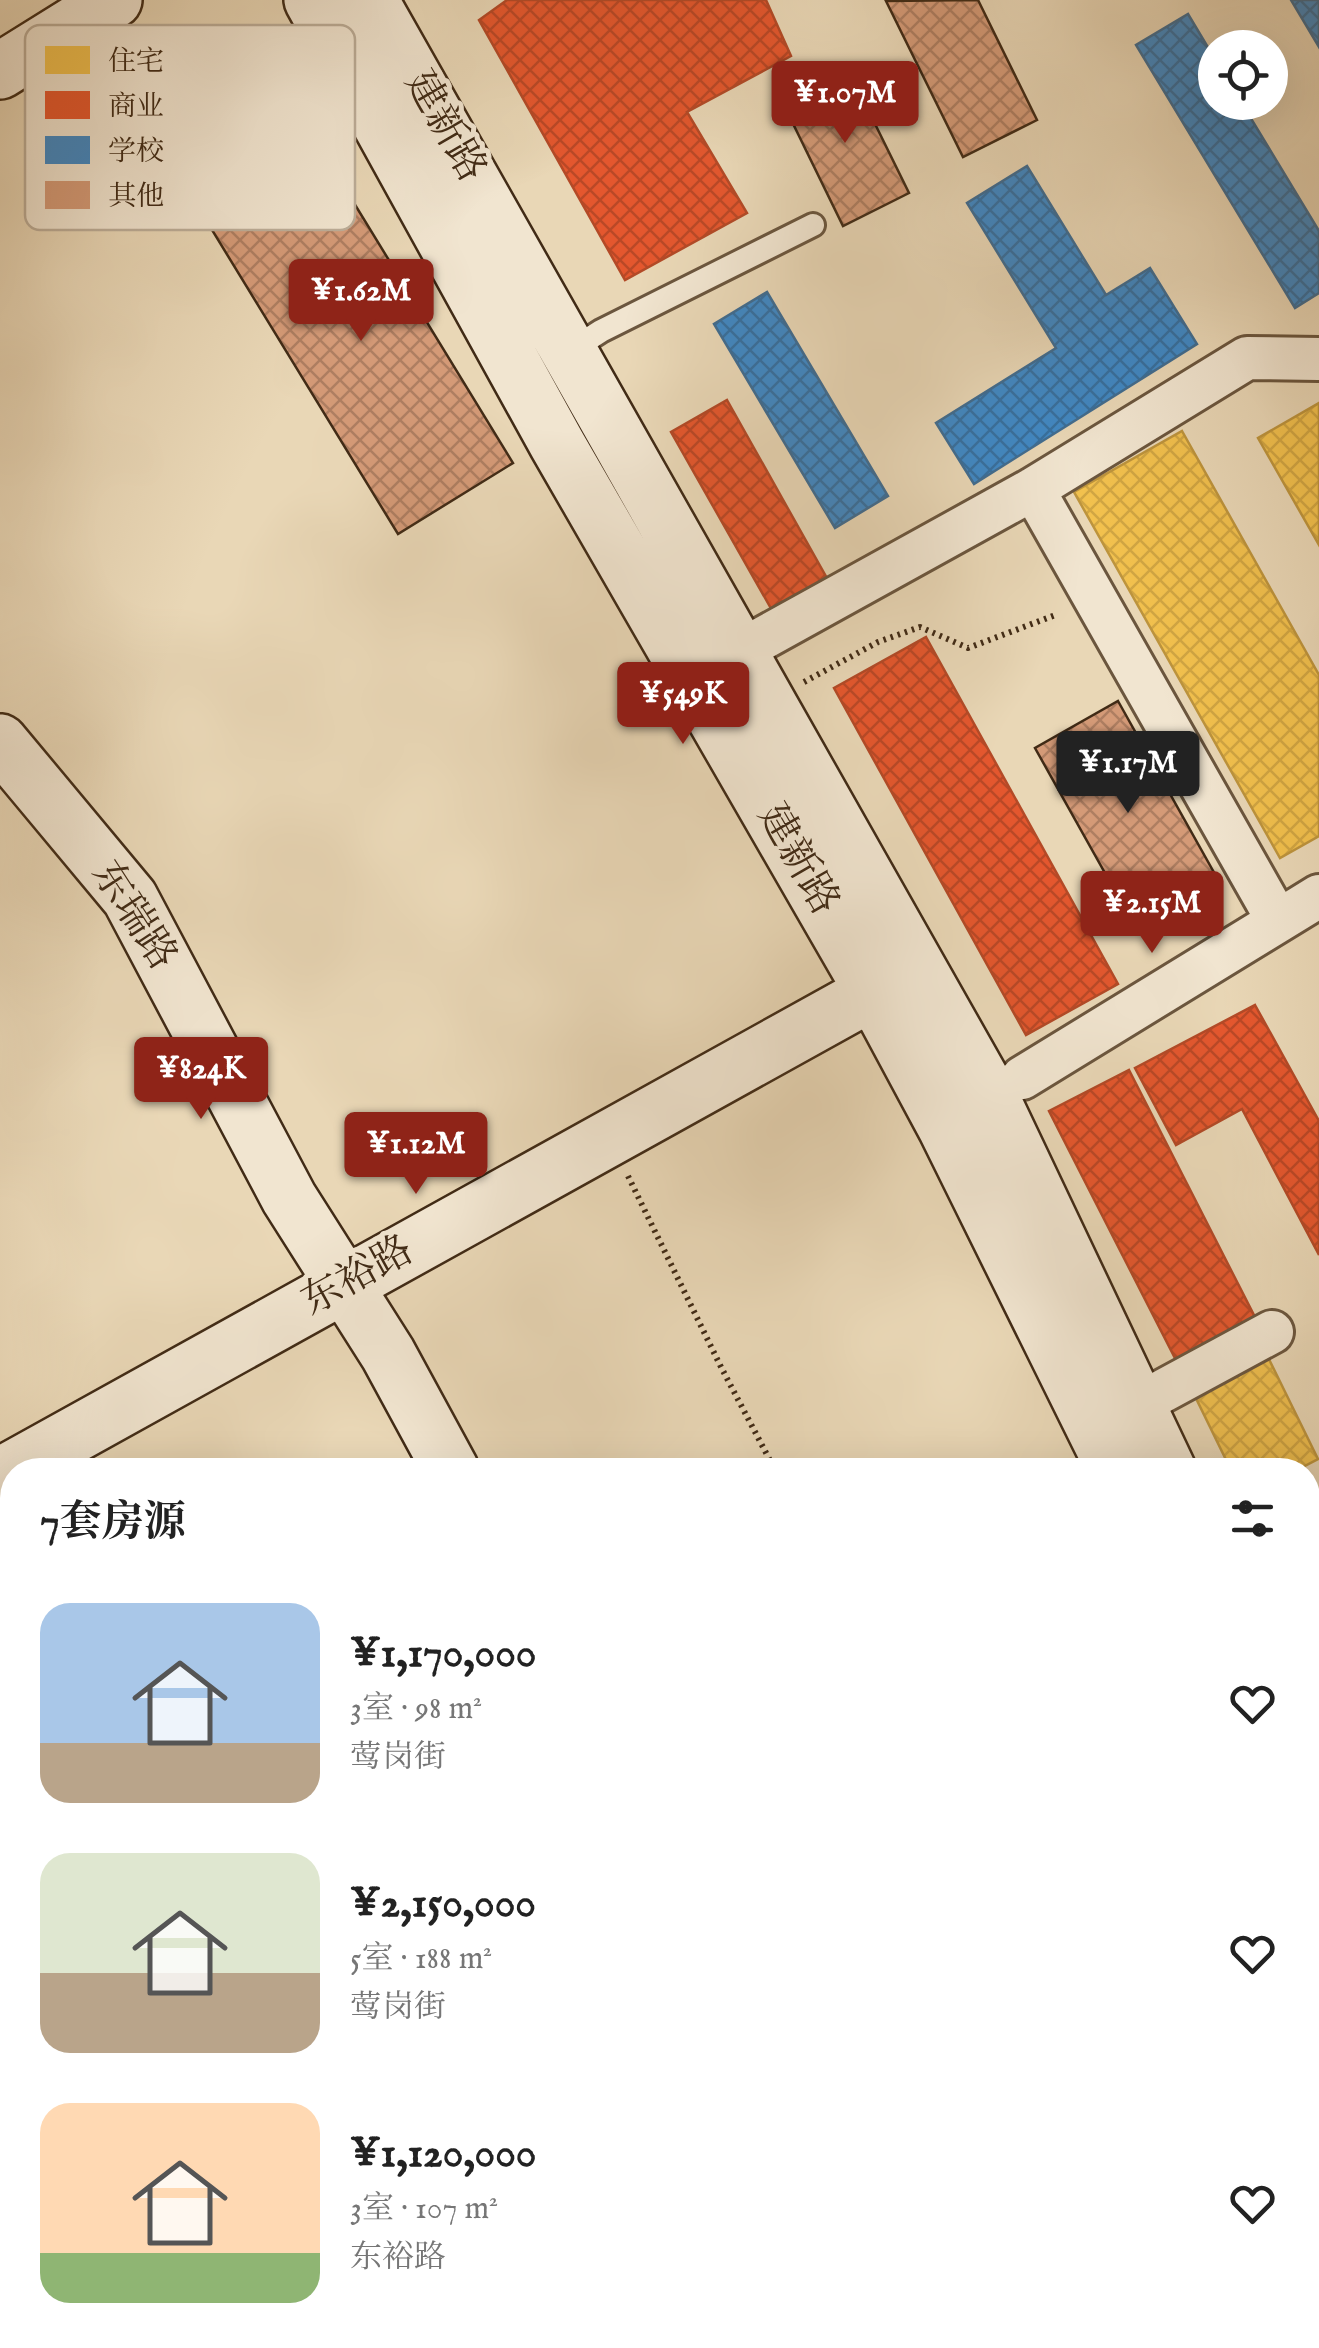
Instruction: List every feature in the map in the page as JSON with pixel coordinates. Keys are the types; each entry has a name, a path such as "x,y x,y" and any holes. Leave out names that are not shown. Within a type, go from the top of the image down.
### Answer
{"main road":[{"path":"74,25 114,0"},
{"name":"建新路","path":"312,0 326,25"},
{"name":"建新路","path":"370,0 991,1097 1162,1458"},
{"path":"0,71 25,55"},
{"name":"建新路","path":"355,78 557,444 873,992 946,1128 1109,1458"},
{"name":"东瑞路","path":"0,742 130,898 290,1198 388,1354 444,1458"},
{"name":"东裕路","path":"32,1458 873,992"}],"street":[{"path":"740,651 1032,489 1247,358 1319,359"},
{"path":"1032,489 1278,921"},
{"path":"1022,1078 1319,896"},
{"path":"1137,1405 1272,1332"}],"lane":[{"path":"570,351 601,331 813,225"}],"path":[{"path":"794,688 878,642 920,627 968,648 1096,600"},
{"path":"623,1164 720,1367 769,1458"}],"building: 住宅":[{"path":"1319,403 1319,545 1258,438"},
{"path":"1182,431 1319,675 1319,836 1280,858 1074,492"},
{"path":"1264,1349 1318,1458 1225,1458 1190,1386"}],"building: 商业":[{"path":"507,0 766,0 791,56 687,112 747,213 625,280 479,20"},
{"path":"727,400 828,580 773,612 671,432"},
{"path":"926,637 1118,984 1026,1035 834,688"},
{"path":"1255,1005 1319,1121 1319,1255 1242,1109 1176,1145 1135,1068"},
{"path":"1129,1070 1259,1325 1179,1366 1049,1111"}],"building: 学校":[{"path":"1291,0 1319,0 1319,47"},
{"path":"1188,14 1198,31 1198,120 1252,120 1319,231 1319,293 1295,308 1136,45"},
{"path":"1027,166 1106,295 1150,268 1197,344 974,484 936,423 1056,348 967,203"},
{"path":"767,292 888,496 835,528 714,324"}],"building: 其他":[{"path":"978,0 1037,120 963,157 886,1"},
{"path":"847,67 909,193 843,226 781,99"},
{"path":"355,205 513,463 398,534 212,230 355,230"},
{"path":"1118,701 1221,885 1138,932 1035,748"}]}
